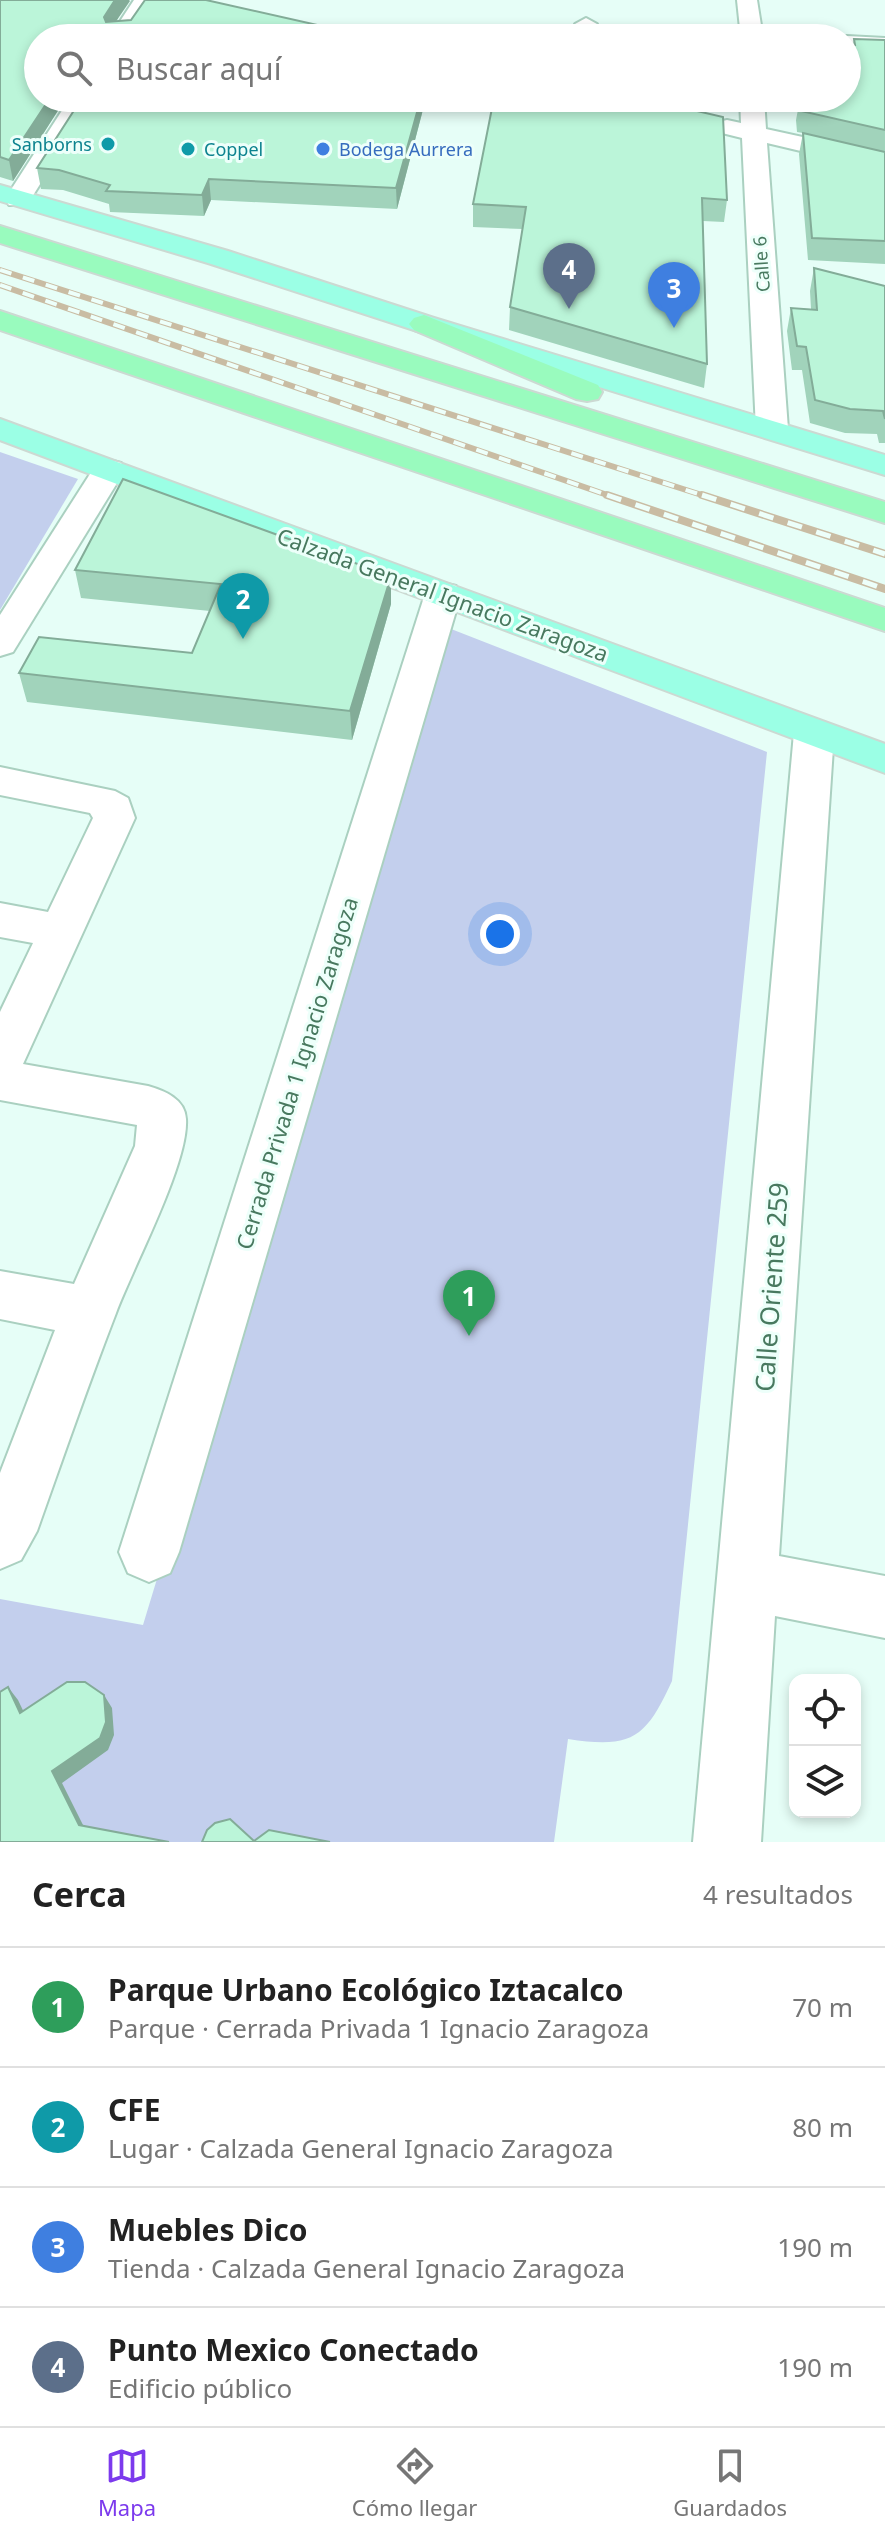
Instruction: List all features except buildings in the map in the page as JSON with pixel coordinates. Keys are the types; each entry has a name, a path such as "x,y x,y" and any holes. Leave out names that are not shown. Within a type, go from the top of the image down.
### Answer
{"highway":[{"path":"0,234 885,513"},
{"path":"0,320 885,620"},
{"path":"424,324 663,426 728,464"}],"main road":[{"path":"9,196 218,257 424,324 885,465"},
{"name":"Calzada General Ignacio Zaragoza","path":"0,429 885,759"}],"street":[{"path":"129,24 144,0"},
{"path":"747,0 750,24"},
{"path":"861,44 885,45"},
{"path":"9,196 72,112"},
{"name":"Calle 6","path":"752,112 772,429"},
{"path":"708,123 885,163"},
{"path":"0,644 109,470"},
{"name":"Cerrada Privada 1 Ignacio Zaragoza","path":"149,1552 443,594"},
{"name":"Calle Oriente 259","path":"727,1842 814,733"},
{"path":"0,781 101,801 113,808 114,818 0,1062"},
{"path":"0,920 61,931"},
{"path":"0,1080 129,1101 148,1106 162,1116 160,1146 89,1312 7,1531 0,1539"},
{"path":"0,1295 89,1312"},
{"path":"749,1580 885,1607"}],"shaded area":[{"path":"0,452 78,479 0,610"},
{"path":"446,627 767,752 672,1681 654,1716 634,1735 608,1742 568,1739 554,1842 0,1842 0,1599 143,1625"}],"railway":[{"path":"0,270 708,497"},
{"path":"0,285 613,497"},
{"path":"607,495 885,589"},
{"path":"702,495 885,554"}],"place":[{"name":"Sanborns","path":"108,144"},
{"name":"Coppel","path":"188,149"},
{"name":"Bodega Aurrera","path":"323,149"},
{"name":"Punto Mexico Conectado","path":"569,309"},
{"name":"Muebles Dico","path":"674,328"},
{"name":"CFE","path":"243,639"},
{"name":"Parque Urbano Ecológico Iztacalco","path":"469,1336"}]}
